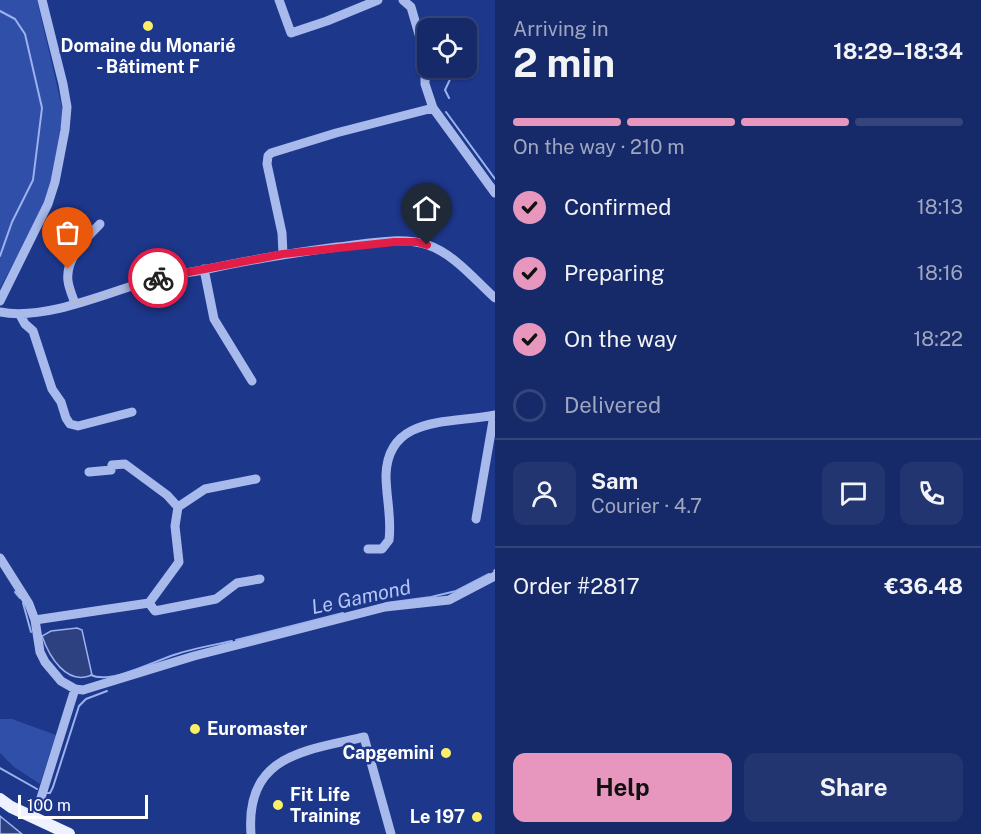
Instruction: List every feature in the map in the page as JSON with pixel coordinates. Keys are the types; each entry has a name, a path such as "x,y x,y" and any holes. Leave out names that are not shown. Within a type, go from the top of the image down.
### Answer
{"main road":[{"path":"0,799 69,834"}],"street":[{"path":"0,301 48,204 55,182 65,130 67,107 42,0"},
{"path":"279,0 291,33 378,0"},
{"path":"350,0 354,10"},
{"path":"403,0 411,7 425,55 425,84 432,108 495,193"},
{"path":"283,254 282,233 267,164 271,153 432,108"},
{"path":"75,304 68,281 68,269 83,241 100,224"},
{"path":"0,312 20,315 75,304 156,279 283,254 368,244 417,242 446,255 495,298"},
{"path":"204,269 214,320 252,381"},
{"path":"20,315 33,332 52,389 61,402 70,424 78,426 132,412"},
{"path":"368,549 382,549 389,540 387,464 393,447 401,437 413,429 453,420 495,415 476,519"},
{"path":"89,472 111,470 112,465 125,464 178,507"},
{"path":"35,620 149,603 179,562 175,526 178,507 205,489 256,479"},
{"path":"0,558 5,572 29,604 35,620 40,652 45,662 61,681 75,690 83,690 195,656 386,607 449,600 495,576"},
{"path":"149,603 155,611 216,599 237,583 260,579"},
{"path":"40,801 75,690"},
{"path":"251,834 250,815 256,791 266,774 279,762 293,755 364,737 391,834"}],"shaded area":[{"path":"0,0 37,0 64,116 54,183 43,210 0,288"},
{"path":"77,628 82,630 92,675 83,677 67,673 60,667 49,652 42,636 51,631"},
{"path":"0,719 12,719 56,735 40,784 14,767 0,753"},
{"path":"0,816 22,834 0,834"}],"waterway":[{"path":"0,11 15,19 25,34 42,108 33,180 12,222 0,256"},
{"path":"449,98 445,90 451,78"},
{"path":"446,112 495,179"},
{"name":"Le Gamond","path":"386,603 456,591 489,574"},
{"name":"Le Gamond","path":"15,592 20,598"},
{"name":"Le Gamond","path":"23,603 31,632"},
{"name":"Le Gamond","path":"236,640 343,613"},
{"name":"Le Gamond","path":"91,675 110,677 184,652 232,641"},
{"path":"47,793 50,793 53,787 79,706 86,699 107,691"},
{"path":"0,768 37,789"}],"way so far":[{"path":"68,269 68,281 75,304 158,278"}],"place":[{"name":"Domaine du Monarié - Bâtiment F","path":"148,26"},
{"name":"Euromaster","path":"195,729"},
{"name":"Capgemini","path":"446,753"},
{"name":"Fit Life Training","path":"278,805"},
{"name":"Le 197","path":"477,817"}],"route":[{"path":"158,278 283,254 394,242 417,242 427,245"}]}
